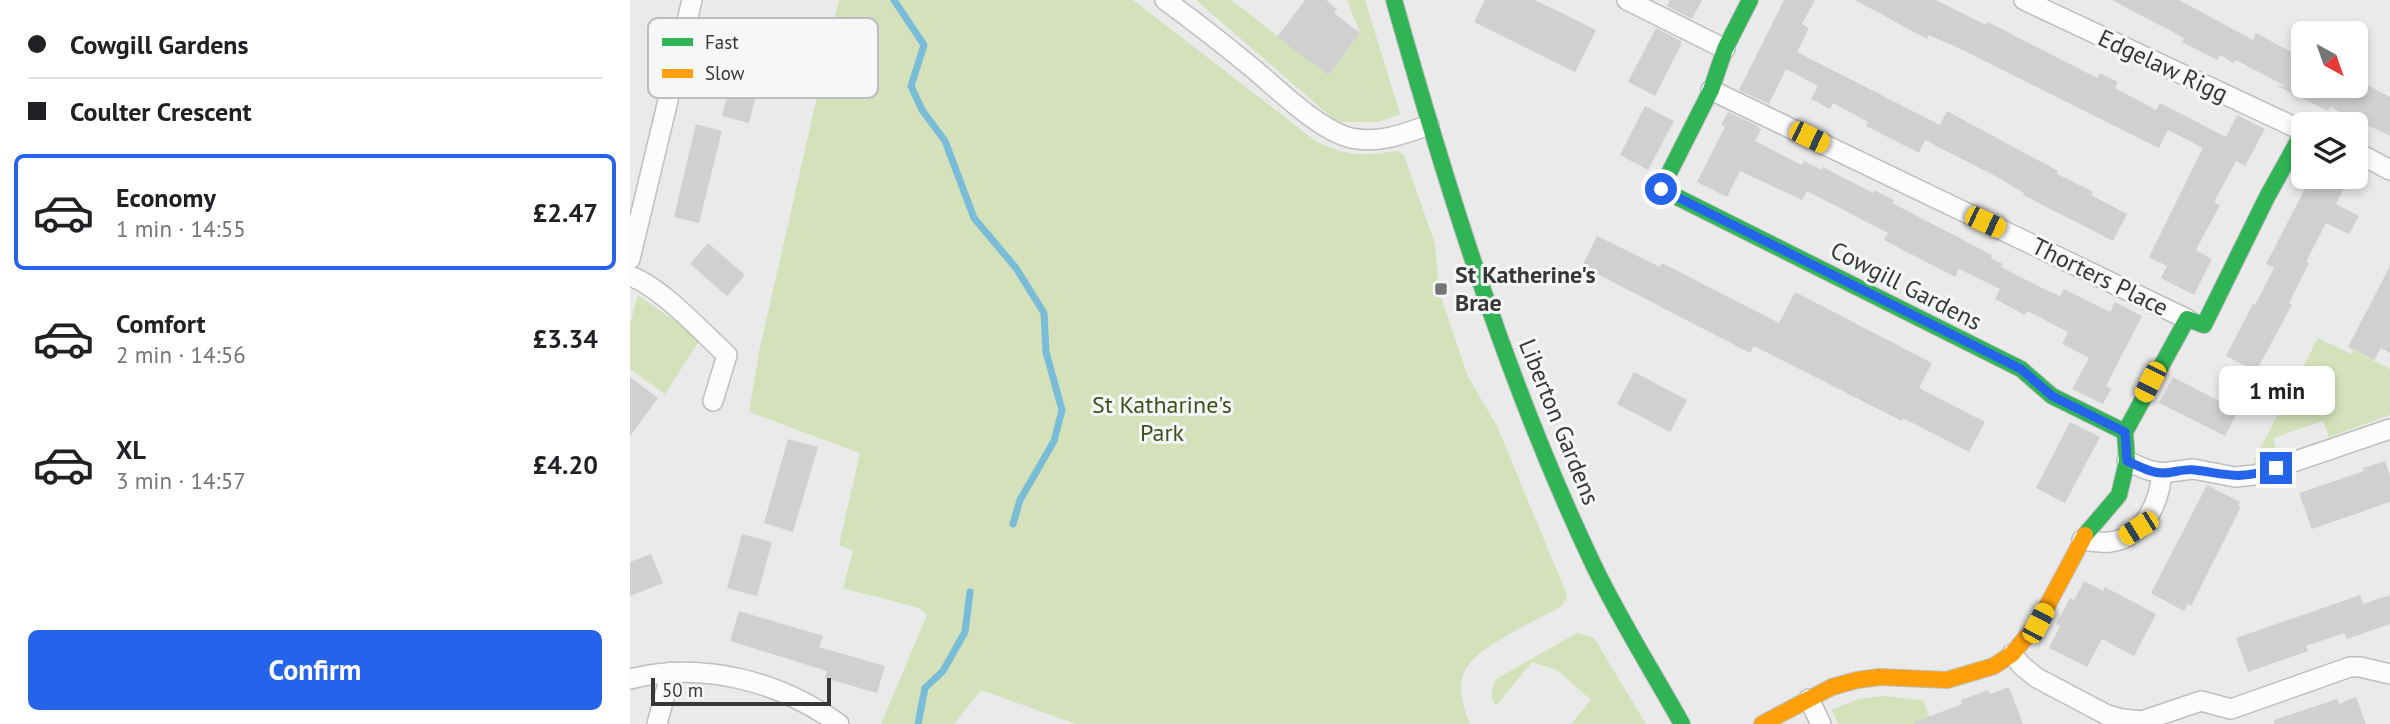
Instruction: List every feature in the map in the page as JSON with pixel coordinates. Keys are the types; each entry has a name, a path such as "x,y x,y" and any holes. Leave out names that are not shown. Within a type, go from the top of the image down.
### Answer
{"street":[{"path":"687,18 692,0"},
{"name":"Liberton Gardens","path":"1394,0 1429,125 1507,357 1565,502 1595,567 1682,724"},
{"path":"1627,0 1725,49"},
{"path":"1711,90 1725,49 1750,0"},
{"name":"Edgelaw Rigg","path":"2024,0 2291,126"},
{"path":"1171,2 1328,130 1351,138 1372,140 1403,135 1429,125"},
{"name":"Cowgill Gardens","path":"1711,90 1661,189 2021,369 2052,396 2125,432"},
{"name":"Thorters Place","path":"1711,90 2187,318"},
{"path":"630,259 636,205 665,98"},
{"path":"1762,724 1832,687 1857,680 1880,677 1947,680 1994,666 2012,654 2038,623 2088,529 2101,518 2119,495 2127,461 2125,432 2187,318 2204,325 2291,154"},
{"path":"2368,158 2390,170"},
{"path":"630,276 644,282 727,355 713,401"},
{"path":"2127,461 2162,473 2193,469 2235,477 2255,475 2390,429"},
{"path":"2082,540 2110,542 2123,538 2138,528 2151,514 2161,492 2162,473"},
{"path":"2012,654 2037,678 2107,715 2142,721 2201,701 2231,709 2350,667 2390,674"},
{"path":"657,724 671,672"},
{"path":"630,678 671,672 722,674 747,680 799,700 839,724"},
{"path":"1809,699 1821,724"}],"green space":[{"name":"St Katharine's Park","path":"839,0 1133,0 1317,142 1348,153 1398,151 1404,155 1435,244 1439,291 1468,377 1497,426 1567,595 1562,606 1497,641 1467,667 1461,688 1470,724 1076,724 981,690 954,724 881,724 927,615 919,608 843,588 853,551 839,545 860,453 749,412 759,352 817,98 878,98 878,18 835,18"},
{"path":"1196,0 1231,0 1328,75 1360,33 1347,0 1365,0 1400,114 1379,122 1337,122"},
{"path":"638,295 699,341 665,394 630,369 630,324"},
{"path":"2318,338 2351,354 2353,350 2390,369 2390,415 2329,437 2323,421 2273,438 2277,454 2253,462"},
{"path":"1577,633 1594,638 1646,724 1571,724 1591,700 1557,670 1532,662 1496,706 1492,689 1496,679"},
{"path":"1883,696 1923,700 1932,724 1839,724 1831,710 1859,699"}],"building":[{"path":"1305,0 1326,0 1337,9 1334,13 1360,33 1328,75 1277,37"},
{"path":"1485,0 1535,0 1596,30 1575,72 1474,22"},
{"path":"1670,0 1702,0 1692,19 1667,6"},
{"path":"1784,0 1815,0 1802,24 1809,28 1797,52 1940,125 1947,111 2058,171 2057,174 2093,192 2091,195 2127,214 2113,241 1925,140 1919,153 1866,126 1868,122 1833,103 1830,109 1811,99 1818,86 1786,69 1769,104 1739,90"},
{"path":"1855,0 1936,0 1986,25 1988,22 2097,78 2100,73 2118,82 2115,88 2156,110 2160,103 2226,137 2237,115 2265,129 2245,166 2236,161 2214,202 2220,205 2196,250 2212,259 2194,295 2161,278 2167,266 2149,257 2203,148 2168,130 2159,148 1963,50 1929,35 1927,39"},
{"path":"2112,0 2179,0 2253,40 2256,33 2291,52 2291,93 2277,86 2285,86 2236,60 2234,63 2220,55 2217,60 2182,42 2184,38"},
{"path":"1656,28 1681,41 1681,45 1655,96 1628,82"},
{"path":"2368,85 2390,97 2390,136 2368,125 2368,112 2340,112 2330,107 2328,111 2301,98 2368,98"},
{"path":"727,98 755,98 749,123 722,116"},
{"path":"1645,106 1674,121 1648,170 1620,155"},
{"path":"1728,112 1758,126 1761,130 1755,141 1802,165 1804,161 1822,170 1823,167 1873,193 1874,190 1894,200 1892,203 1992,255 1991,258 2003,264 2001,267 2044,289 2060,296 2064,289 2110,312 2115,302 2142,316 2106,386 2111,389 2103,404 2072,389 2089,358 2062,344 2068,332 2027,311 2025,315 1995,299 2000,289 1959,269 1955,277 1884,240 1888,233 1807,191 1802,200 1740,171 1727,197 1697,182 1725,127 1721,125"},
{"path":"696,124 722,131 699,223 674,217"},
{"path":"2305,189 2344,189 2336,204 2359,216 2349,234 2326,223 2289,303 2292,305 2256,371 2226,356 2274,268 2266,264"},
{"path":"1597,236 1660,267 1662,263 1779,323 1795,292 1932,363 1919,388 1985,422 1969,452 1754,346 1750,353 1582,266"},
{"path":"708,243 745,275 727,296 690,264"},
{"path":"2390,266 2390,353 2381,348 2374,360 2348,347"},
{"path":"1634,372 1687,400 1670,432 1617,404"},
{"path":"630,377 658,398 630,436"},
{"path":"2173,377 2238,411 2225,436 2159,403"},
{"path":"2070,422 2100,437 2065,503 2036,488"},
{"path":"788,439 818,447 793,532 764,523"},
{"path":"2385,461 2390,476 2390,502 2312,529 2299,493"},
{"path":"2207,485 2240,502 2238,505 2241,507 2191,606 2188,604 2184,611 2151,593"},
{"path":"742,534 772,542 757,596 727,588"},
{"path":"651,554 663,583 630,596 630,562"},
{"path":"2084,581 2103,591 2105,587 2156,614 2134,656 2102,639 2087,667 2049,648 2060,626 2056,624 2070,598 2074,600"},
{"path":"2360,595 2363,604 2390,595 2390,624 2347,639 2344,633 2306,646 2308,651 2248,672 2236,638"},
{"path":"739,611 823,636 819,647 885,666 877,693 825,678 827,671 730,641"},
{"path":"2009,687 2023,724 1915,724 1962,704 1961,700 1988,690 1990,694"},
{"path":"2356,697 2366,724 2274,724 2274,720 2337,699 2339,704"}],"waterway":[{"path":"894,0 924,45 911,86 922,110 945,141 974,218 1016,268 1044,313 1046,352 1062,410 1054,441 1020,500 1013,524"},
{"path":"918,724 925,688 943,671 965,632 970,592"}],"traffic: fast":[{"path":"1394,0 1458,216 1534,428 1594,566 1682,724"},
{"path":"1750,0 1725,49 1711,90 1661,189 2021,369 2052,396 2125,432"},
{"path":"2085,535 2119,495 2127,461 2125,432 2187,319 2204,325 2291,154"}],"traffic: slow":[{"path":"1762,724 1832,687 1857,680 1880,677 1947,680 1994,666 2012,654 2038,623 2085,535"}],"place":[{"name":"St Katherine's Brae","path":"1441,289"}],"route":[{"path":"1661,189 2021,369 2052,396 2125,432 2127,461 2162,473 2193,469 2235,477 2255,475 2276,468"}]}
